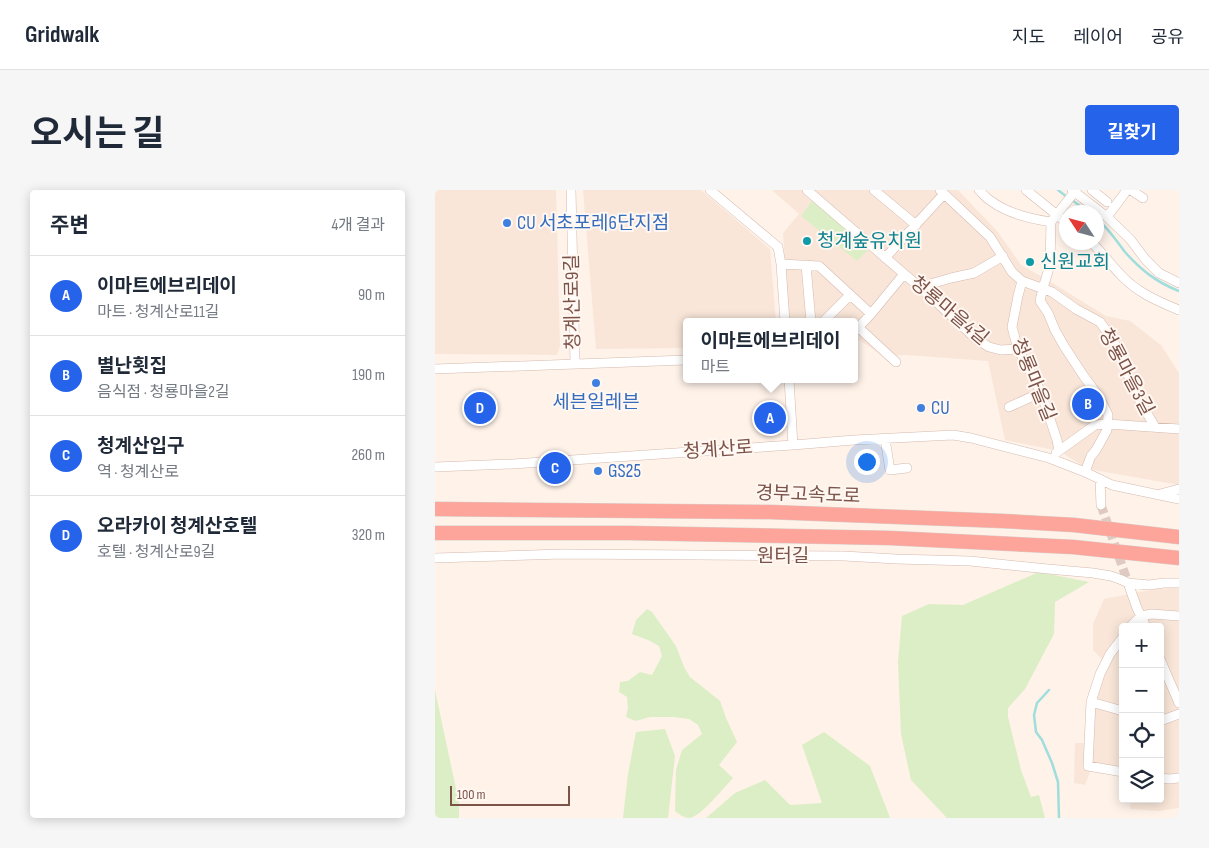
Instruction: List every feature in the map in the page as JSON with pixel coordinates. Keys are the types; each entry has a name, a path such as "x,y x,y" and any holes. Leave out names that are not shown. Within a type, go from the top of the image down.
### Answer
{"highway":[{"name":"경부고속도로","path":"435,510 761,512 1003,520 1074,525 1179,537"},
{"path":"435,533 629,533 890,538 1073,547 1179,558"}],"street":[{"name":"청계산로9길","path":"435,369 575,363 571,190"},
{"path":"710,190 778,247 785,318"},
{"name":"청룡마을4길","path":"807,190 920,287 975,338 989,347 1001,350 1018,349"},
{"path":"874,190 916,224"},
{"path":"979,190 991,201 1014,212 1033,219 1059,221"},
{"path":"1026,190 1054,219"},
{"path":"1091,190 1107,202"},
{"path":"1107,217 1129,190 1143,198"},
{"path":"1085,472 1091,456 1107,430 1109,415 1064,346 1041,301 1050,266 1054,219 1074,191 1130,238 1145,259 1159,273 1179,283"},
{"path":"885,258 942,192 990,237 1012,272 1022,281"},
{"path":"1100,250 1137,290 1179,310"},
{"path":"920,287 974,273 1003,256"},
{"path":"781,264 819,266 871,314"},
{"path":"806,265 811,318"},
{"path":"858,328 904,274"},
{"name":"청룡마을3길","path":"1022,281 1052,292 1076,309 1100,322 1113,340 1133,387 1155,427"},
{"name":"청룡마을길","path":"1022,281 1017,296 1012,327 1018,349 1037,384 1057,440 1059,451"},
{"path":"827,318 850,294"},
{"path":"858,332 896,362"},
{"path":"575,363 683,360"},
{"path":"789,383 793,446"},
{"path":"1009,407 1040,393"},
{"path":"1049,458 1095,425 1108,424 1179,429"},
{"name":"청계산로","path":"435,467 513,464 953,435 1049,458 1113,485 1179,499"},
{"path":"885,439 885,471 907,468"},
{"path":"1100,479 1101,505"},
{"path":"1158,494 1179,489"},
{"name":"원터길","path":"435,558 563,554 844,556 970,561 1093,573 1111,576 1128,583 1149,585 1179,583"},
{"path":"1128,583 1144,623"},
{"path":"1134,623 1141,616 1151,614 1179,616"},
{"path":"1119,642 1110,654 1100,674 1091,702 1088,766 1119,771"},
{"path":"1164,668 1179,703"},
{"path":"1091,702 1119,711"},
{"path":"1164,720 1179,714"},
{"path":"1164,778 1179,778"}],"shaded area":[{"path":"435,190 556,190 560,346 557,355 435,354"},
{"path":"583,190 701,190 770,249 776,318 683,318 683,348 596,349"},
{"path":"772,190 958,190 998,232 1021,265 1106,316 1130,321 1161,345 1179,373 1179,485 1088,469 1059,451 1005,440 988,361 906,355 883,356 858,341 858,318 789,318 783,233 799,214"},
{"path":"1179,587 1179,808 1159,811 1130,809 1131,803 1164,803 1164,623 1119,623 1119,773 1091,769 1085,785 1074,783 1075,743 1087,743 1089,699 1104,661 1093,650 1093,624 1104,599 1150,590"}],"green space":[{"path":"812,201 870,248 857,261 801,216"},
{"path":"1039,572 1089,582 1055,602 1054,634 1025,689 1008,708 1008,717 1021,770 1031,797 1039,795 1045,818 947,818 911,780 901,734 898,662 902,616 929,604 963,605"},
{"path":"647,609 652,612 676,646 690,677 720,701 737,742 719,765 733,778 694,817 683,817 675,811 676,770 682,750 702,734 698,725 689,719 673,717 650,717 636,721 626,717 628,708 627,697 619,692 620,682 628,681 640,672 652,675 662,656 659,646 632,634 636,620"},
{"path":"435,690 459,803 459,818 435,818"},
{"path":"665,729 675,756 668,818 623,818 628,774 636,732"},
{"path":"824,732 870,766 890,818 706,818 735,793 765,780 790,805 822,803 802,745"}],"waterway":[{"path":"1058,190 1067,197"},
{"path":"1072,200 1079,205"},
{"path":"1104,226 1125,252 1143,270 1163,284 1179,291"},
{"path":"1049,690 1037,703 1034,715 1036,732 1042,740 1058,782 1059,818"}],"tunnel":[{"path":"1101,505 1128,583"}],"place":[{"name":"CU 서초포레6단지점","path":"507,223"},
{"name":"청계숲유치원","path":"807,241"},
{"name":"신원교회","path":"1030,262"},
{"name":"세븐일레븐","path":"596,383"},
{"name":"별난횟집","path":"1088,404"},
{"name":"오라카이 청계산호텔","path":"480,408"},
{"name":"CU","path":"921,408"},
{"name":"이마트에브리데이","path":"770,418"},
{"name":"청계산입구","path":"555,468"},
{"name":"GS25","path":"598,471"}]}
